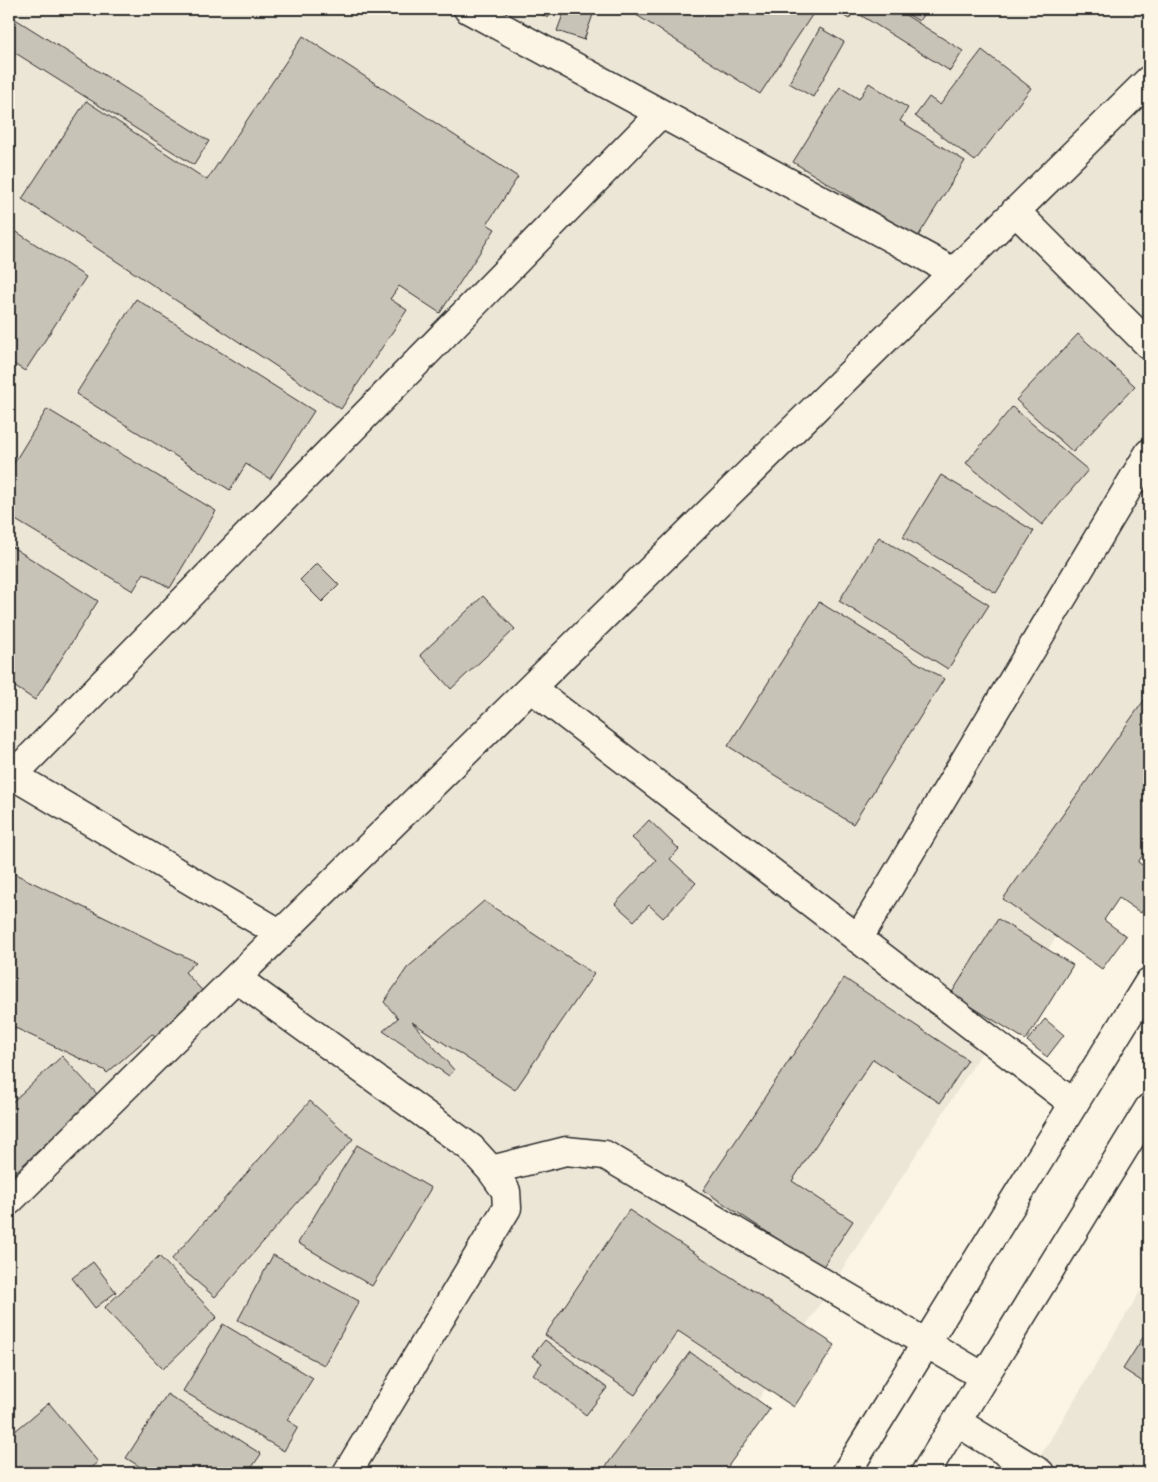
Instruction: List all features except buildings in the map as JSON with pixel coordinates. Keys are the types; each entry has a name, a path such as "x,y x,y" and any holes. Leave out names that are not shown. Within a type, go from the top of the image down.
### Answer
{"street":[{"path":"468,9 954,272"},
{"path":"9,1201 1149,80"},
{"path":"281,934 11,774 660,114"},
{"path":"1015,211 1149,345"},
{"path":"858,939 1149,452"},
{"path":"531,688 1074,1104"},
{"path":"236,978 471,1148 491,1170 506,1191 507,1208 347,1473"},
{"path":"846,1473 1149,982"},
{"path":"925,1473 1149,1108"},
{"path":"491,1170 566,1152 605,1155 984,1377"},
{"path":"957,1422 1040,1473"}],"shaded area":[{"path":"9,9 1149,9 1149,793 711,1473 9,1473"},
{"path":"1149,1277 1149,1473 1030,1473"}]}
